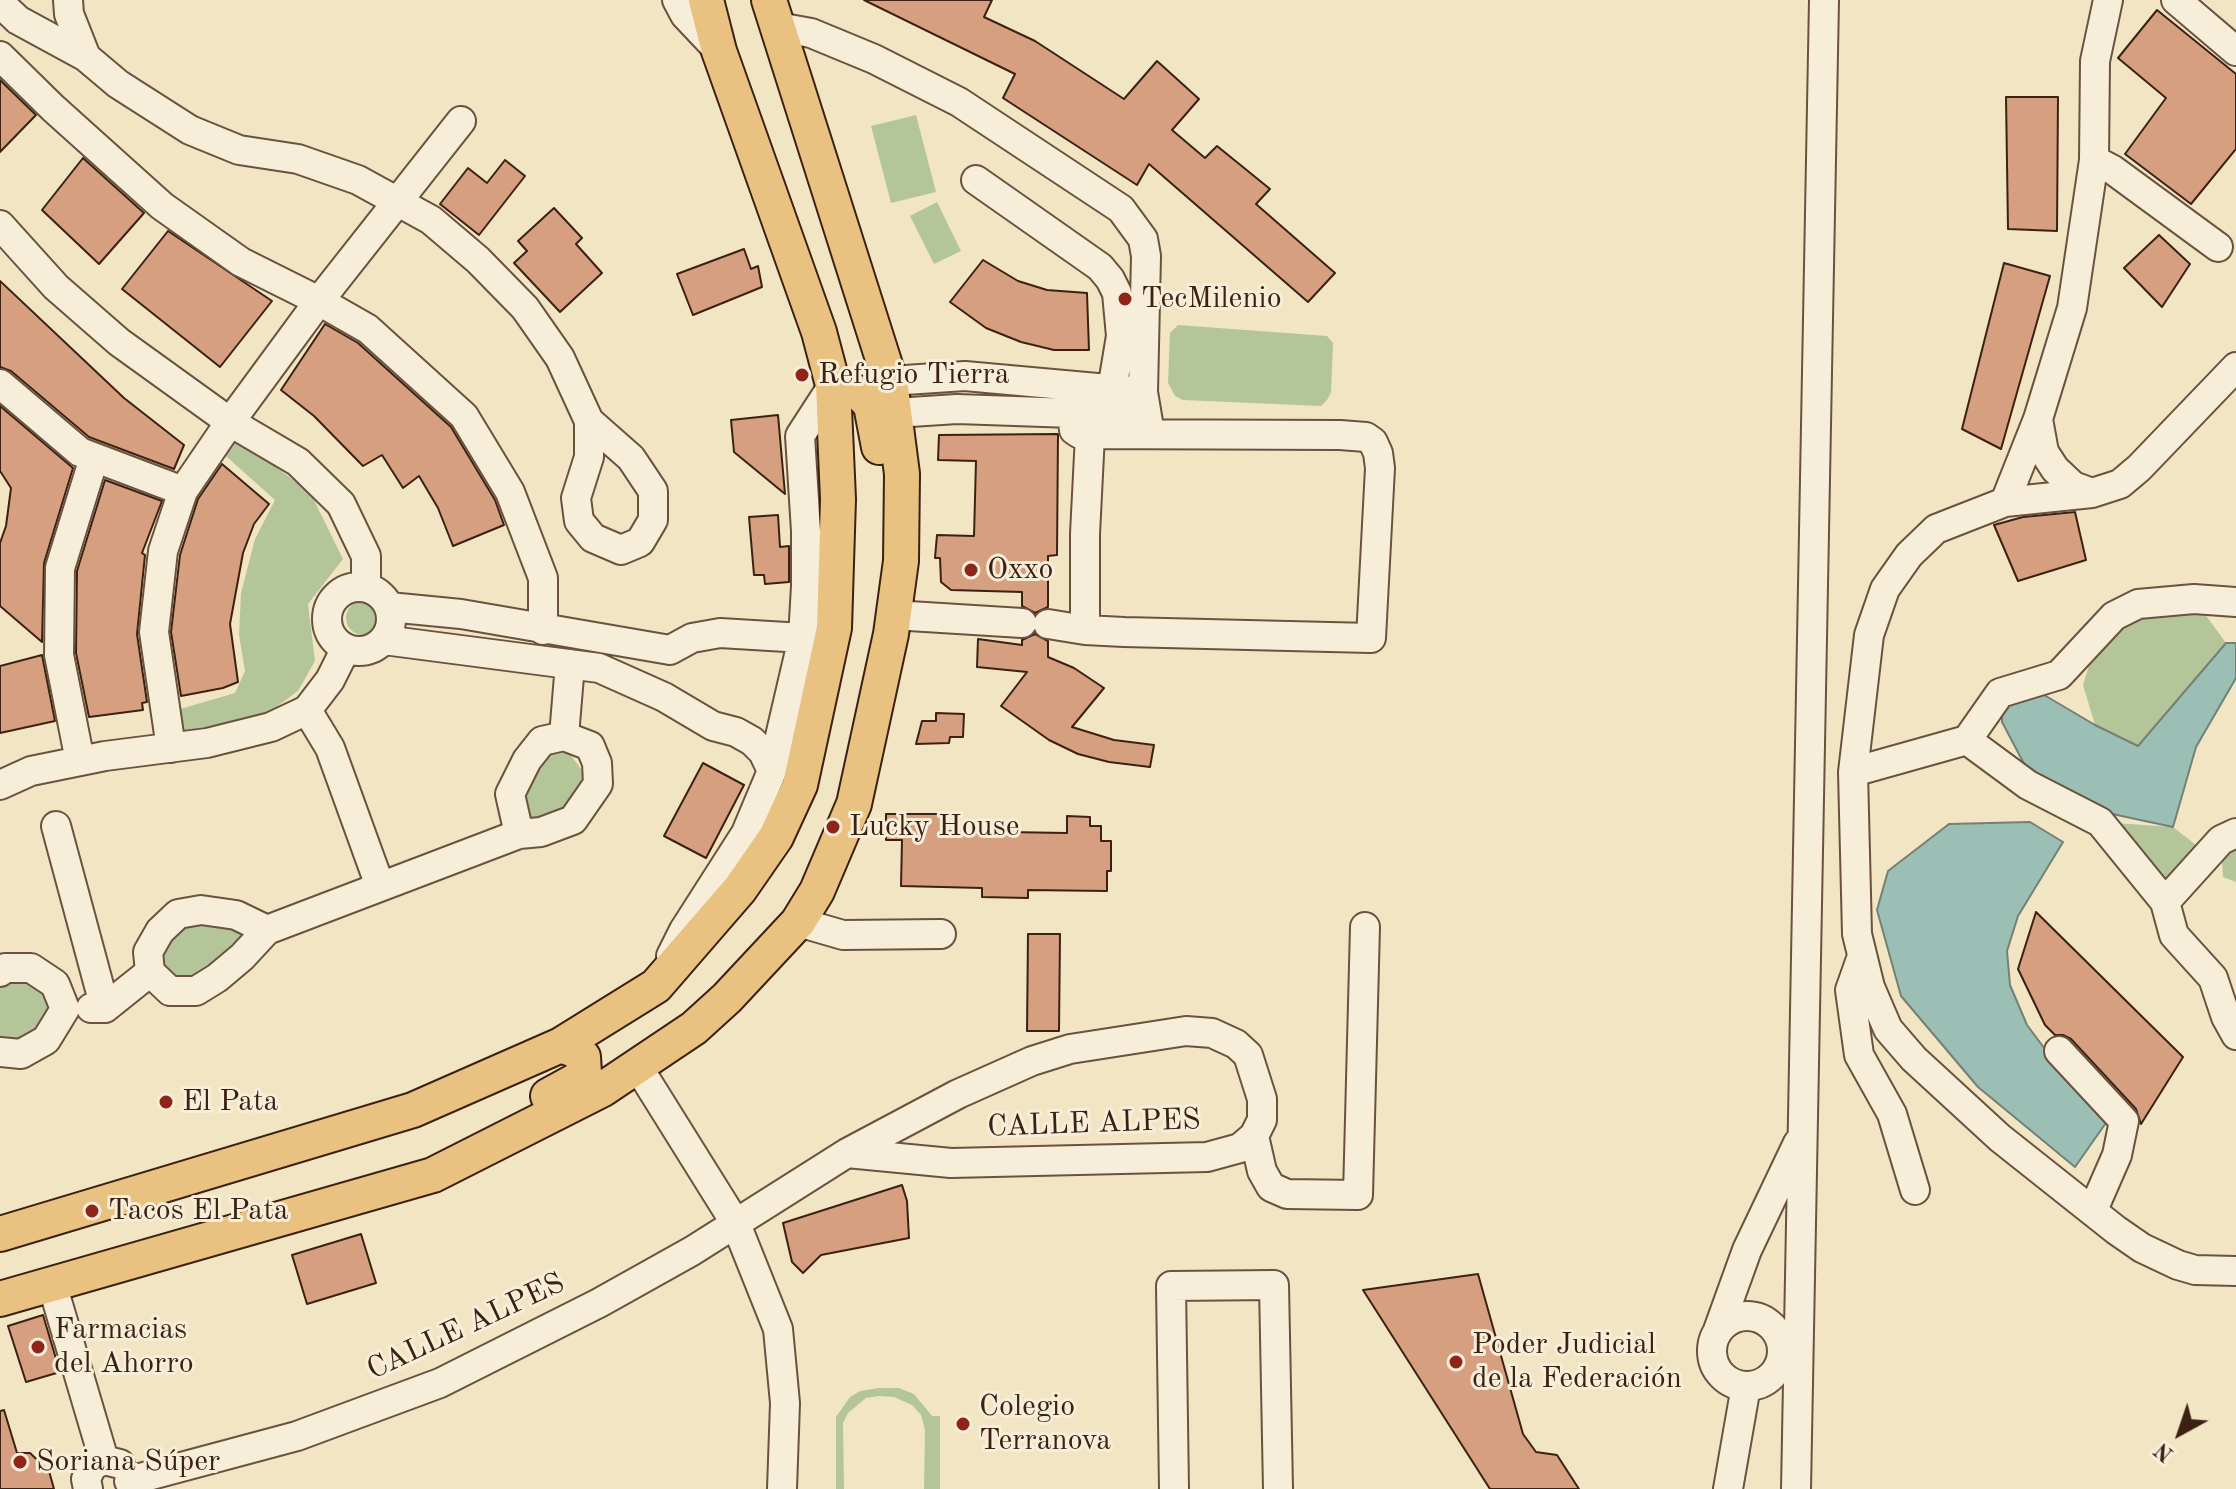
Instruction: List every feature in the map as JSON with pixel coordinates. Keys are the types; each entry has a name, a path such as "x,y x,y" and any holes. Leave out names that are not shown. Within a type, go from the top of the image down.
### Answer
{"main road":[{"path":"0,1234 413,1110 561,1045 656,986 740,889 776,837 800,785 834,628 838,499 833,385 819,332 719,51 706,0"},
{"path":"0,1299 433,1175 603,1089 694,1028 727,998 798,922 817,891 854,804 893,615 901,561 902,474 893,397 773,14"},
{"path":"833,385 861,394 875,412 884,499 901,561"},
{"path":"433,1175 467,1142 579,1079 584,1073 583,1057 561,1045"}],"street":[{"path":"68,0 69,14 86,57"},
{"path":"677,0 685,15 719,51"},
{"path":"1796,1489 1824,0"},
{"path":"2005,502 2038,419 2072,308 2094,160 2095,61 2108,0"},
{"path":"2176,0 2236,51"},
{"path":"773,14 874,59 959,102 1121,209 1134,223 1143,239 1146,256 1142,418"},
{"path":"6,21 86,57 118,84 190,130 239,150 298,159 358,180 431,220 478,260 525,308 560,358 589,421"},
{"path":"0,56 162,206 241,262 368,329 464,416 510,492 543,578 543,630"},
{"path":"171,748 154,632 163,551 183,491 319,301 461,121"},
{"path":"2094,160 2113,170 2218,247"},
{"path":"976,180 1100,267 1110,279 1117,293 1121,336 1112,390"},
{"path":"0,225 56,287 119,342 230,422 298,462 341,504 366,556 366,587"},
{"path":"1110,279 1144,270"},
{"path":"2236,367 2120,484 2092,493 2005,502 1936,529 1909,555 1885,589 1869,635 1853,772 1857,934 1861,959 1888,1029 1914,1059 2000,1138 2142,1248 2195,1270 2236,1271"},
{"path":"893,397 965,376 1112,390 1142,418"},
{"path":"0,384 80,452 183,491"},
{"path":"656,986 684,930 746,833 772,771 803,638 806,545 800,436 833,385"},
{"path":"893,397 957,409 1072,413 1366,437 1373,442 1378,453 1380,468 1371,638 1085,630 893,615"},
{"path":"1072,413 1074,430 1090,435 1142,418"},
{"path":"2038,419 2044,452 2055,469 2073,486 2092,493"},
{"path":"1085,630 1085,534 1090,435"},
{"path":"80,761 59,655 60,568 94,458"},
{"path":"353,587 376,591 389,607 390,630 384,640 367,650 346,648 335,640 328,629 327,616 331,603 340,593 353,587"},
{"path":"1853,772 1967,740 2000,693 2059,675 2114,616 2138,604 2194,599 2236,602"},
{"path":"389,607 461,614 543,630 601,654 690,715 752,741 763,752 772,771"},
{"path":"454,648 461,614"},
{"path":"384,640 570,664 601,654 670,650 692,638 720,633 803,638"},
{"path":"0,785 31,771 207,743 271,727 307,710 330,680 346,648"},
{"path":"564,736 570,664"},
{"path":"307,710 330,748 380,886"},
{"path":"267,930 236,915 201,910 178,914 160,931 148,952 150,972 170,991 196,991 225,971 267,930 519,834 541,832 573,820 598,784 597,763 590,746 564,736 542,741 527,760 510,794 519,834"},
{"path":"1967,740 2028,785 2100,822 2165,902 2174,935 2213,978 2226,1017 2236,1035"},
{"path":"56,826 105,1008"},
{"path":"2165,902 2221,840 2236,833"},
{"path":"798,922 843,935 941,934"},
{"path":"1254,1136 1262,1171 1271,1187 1287,1194 1358,1195 1365,927"},
{"path":"1861,959 1850,990 1859,1055 1892,1114 1915,1190"},
{"path":"0,972 5,968 31,968 55,984 65,1009"},
{"path":"65,1009 105,1008 150,972"},
{"path":"0,1052 21,1054 46,1040 65,1009"},
{"name":"CALLE ALPES","path":"128,1485 297,1436 440,1383 599,1303 736,1224 847,1153 958,1094 1032,1061 1070,1049 1186,1031 1212,1033 1236,1044 1248,1055 1262,1099 1262,1120 1254,1136 1240,1148 1207,1157 951,1163 847,1153"},
{"path":"2059,1051 2124,1121 2117,1155 2093,1210"},
{"path":"638,1067 736,1224 778,1329 785,1403 782,1489"},
{"path":"1716,1333 1730,1320 1753,1316 1764,1320 1780,1338 1782,1350 1776,1372 1768,1380 1746,1386 1735,1385 1717,1371 1711,1349 1716,1333 1747,1250 1803,1134"},
{"path":"52,1284 104,1460"},
{"path":"1174,1489 1171,1286 1274,1285 1278,1489"},
{"path":"1728,1489 1746,1386"},
{"path":"88,1489 88,1472 104,1460 118,1462 128,1473 128,1485"}],"green space":[{"path":"916,115 936,192 891,203 871,126"},
{"path":"937,202 961,251 934,264 910,216"},
{"path":"1178,325 1327,336 1333,343 1331,392 1321,406 1183,400 1175,396 1168,383 1170,333"},
{"path":"230,434 310,492 343,559 308,604 315,661 298,691 261,718 176,732 170,712 235,693 245,671 239,635 241,593 255,539 275,500 218,449"},
{"path":"2194,599 2226,643 2138,746 2095,725 2083,685 2099,633"},
{"path":"363,601 375,606 380,618 375,630 363,635 351,630 346,618 351,606"},
{"path":"550,750 569,753 581,769 584,780 561,812 524,822 525,793 536,764"},
{"path":"2100,822 2173,827 2209,855 2165,902"},
{"path":"2236,841 2236,882 2223,877 2221,843"},
{"path":"179,921 249,931 214,971 192,980 168,978 160,962 165,936"},
{"path":"0,975 51,988 47,1035 0,1048"},
{"path":"899,1388 914,1394 932,1416 940,1416 940,1489 924,1489 925,1430 921,1415 912,1405 894,1397 879,1396 866,1398 848,1413 843,1423 844,1489 836,1489 836,1417 850,1397 860,1391"}],"water":[{"path":"2226,643 2236,643 2236,678 2196,747 2173,827 2103,812 2031,777 2002,722 2002,702 2034,689 2138,746"},
{"path":"2030,822 2063,842 2018,916 2007,951 2010,985 2027,1025 2077,1092 2108,1120 2075,1167 1978,1087 1901,996 1877,910 1888,871 1949,824"}],"building":[{"path":"864,0 992,0 984,17 1035,41 1124,99 1157,61 1199,99 1172,130 1205,158 1217,146 1270,189 1256,204 1335,273 1308,302 1149,164 1137,185 1003,98 1015,74"},
{"path":"2157,10 2236,74 2236,149 2191,204 2125,154 2166,98 2118,58"},
{"path":"0,80 36,115 0,152"},
{"path":"2006,97 2058,97 2057,231 2008,229"},
{"path":"83,158 144,213 99,264 42,210"},
{"path":"505,160 525,176 479,235 440,204 468,168 487,183"},
{"path":"554,208 582,238 576,244 602,273 560,312 514,263 527,251 518,241"},
{"path":"168,231 272,301 220,367 122,289"},
{"path":"2159,235 2190,264 2162,307 2124,268"},
{"path":"744,249 751,269 758,266 762,287 693,315 677,274"},
{"path":"983,260 1018,281 1047,290 1087,293 1089,350 1054,350 1021,342 986,328 950,302"},
{"path":"2004,263 2050,276 2001,449 1962,429"},
{"path":"0,281 124,398 184,445 174,469 89,437 11,371 0,367"},
{"path":"325,324 358,343 451,427 495,500 504,525 453,546 438,508 419,476 403,488 382,455 363,466 314,416 281,390"},
{"path":"0,406 73,468 44,563 42,642 0,606 0,543 6,526 11,488 0,471"},
{"path":"778,415 785,494 734,452 731,420"},
{"path":"1058,434 1057,555 1048,556 1048,607 1035,613 1022,606 1022,592 951,590 941,582 940,558 935,558 937,535 974,536 976,461 938,460 939,435"},
{"path":"222,464 269,504 254,524 243,553 230,624 238,682 181,696 171,632 180,555 198,499"},
{"path":"105,480 162,501 142,553 145,555 137,634 147,702 142,703 143,710 89,717 76,653 77,571"},
{"path":"2075,512 2086,560 2018,581 1994,525 2023,517"},
{"path":"778,515 780,547 789,546 789,582 765,584 764,575 754,575 749,517"},
{"path":"1035,634 1048,641 1048,657 1074,668 1104,688 1072,727 1114,740 1154,745 1150,767 1078,754 1049,740 1001,706 1027,672 977,667 978,639 1022,645 1022,640"},
{"path":"42,655 55,721 0,733 0,666"},
{"path":"936,713 964,714 963,737 950,737 949,743 916,744 922,721 936,721"},
{"path":"703,763 744,785 706,858 664,836"},
{"path":"886,814 946,814 946,831 1067,833 1067,816 1090,817 1090,826 1101,826 1101,841 1111,841 1107,891 1028,890 1028,898 982,897 982,888 901,886 902,840 886,840"},
{"path":"2036,912 2183,1057 2141,1124 2136,1109 2071,1039 2055,1035 2045,1025 2018,969"},
{"path":"1028,934 1060,934 1059,1031 1027,1031"},
{"path":"902,1185 907,1201 909,1238 821,1255 803,1273 792,1262 783,1223"},
{"path":"361,1234 376,1283 307,1304 292,1255"},
{"name":"Poder Judicial de la Federación","path":"1478,1274 1523,1434 1536,1452 1557,1455 1579,1489 1490,1489 1363,1290"},
{"name":"Farmacias del Ahorro","path":"43,1315 60,1372 26,1382 8,1326"},
{"name":"Soriana Súper","path":"4,1410 17,1453 30,1453 49,1471 54,1489 0,1489 0,1411"}],"place":[{"name":"TecMilenio","path":"1125,299"},
{"name":"Refugio Tierra","path":"802,375"},
{"name":"Oxxo","path":"971,570"},
{"name":"Lucky House","path":"833,827"},
{"name":"El Pata","path":"166,1102"},
{"name":"Tacos El Pata","path":"92,1211"},
{"name":"Farmacias del Ahorro","path":"38,1347"},
{"name":"Poder Judicial de la Federación","path":"1456,1362"},
{"name":"Colegio Terranova","path":"963,1424"},
{"name":"Soriana Súper","path":"20,1462"}]}
